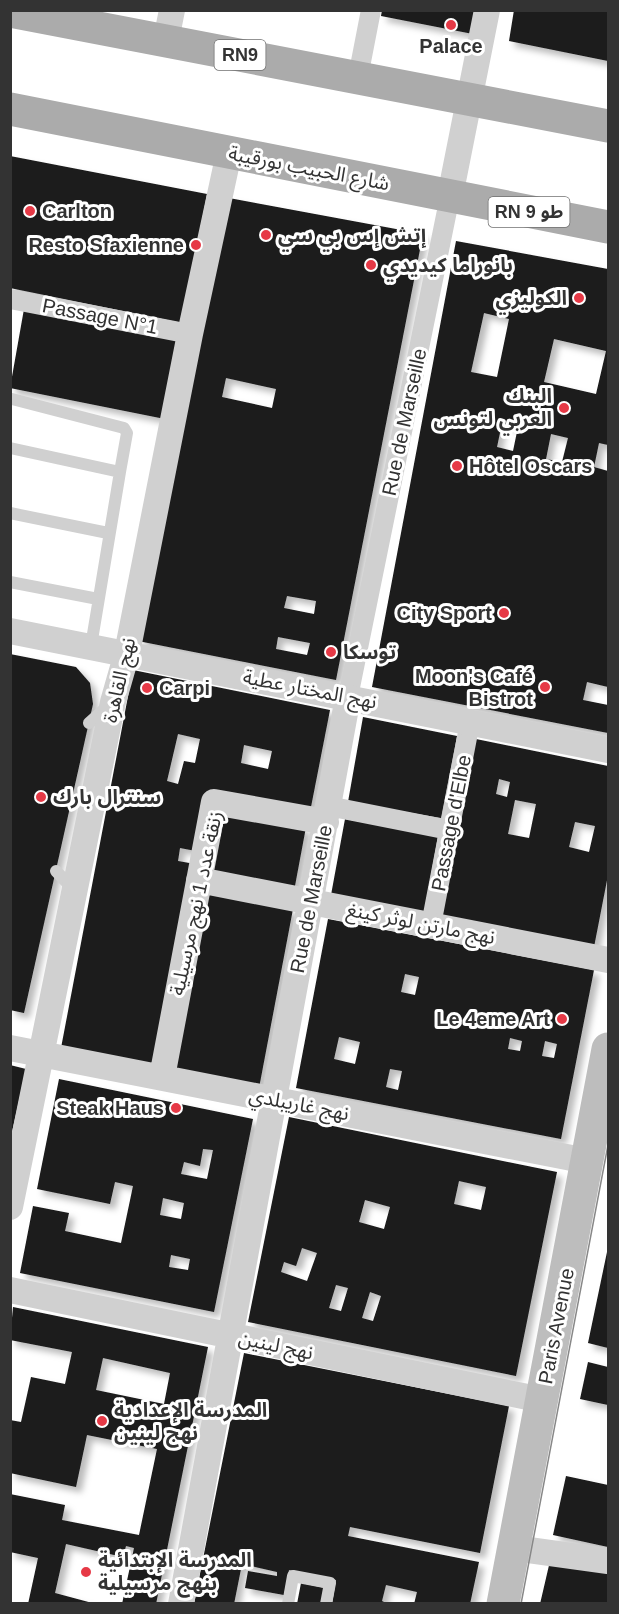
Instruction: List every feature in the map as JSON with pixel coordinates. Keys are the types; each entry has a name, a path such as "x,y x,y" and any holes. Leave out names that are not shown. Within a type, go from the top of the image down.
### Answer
{"main road":[{"name":"RN9","path":"10,11 169,25 358,77 471,88"},
{"path":"471,88 609,126"},
{"name":"شارع الحبيب بورقيبة","path":"10,109 609,227"},
{"name":"Paris Avenue","path":"503,1604 609,1049"}],"street":[{"path":"358,77 371,10"},
{"path":"450,196 487,10"},
{"name":"نهج القاهرة","path":"10,1207 113,702 127,653 190,334 230,153"},
{"name":"Rue de Marseille","path":"181,1604 272,1099 348,697 450,196"},
{"name":"Passage N°1","path":"10,299 190,334"},
{"name":"نهج المختار عطية","path":"10,631 609,750"},
{"name":"Passage d'Elbe","path":"431,925 470,722"},
{"name":"زنقة عدد 1 نهج مرسيلية","path":"162,1077 214,802 327,814"},
{"path":"327,814 449,830"},
{"name":"نهج مارتن لوثر كينغ","path":"199,880 609,960"},
{"name":"نهج غاريبلدي","path":"10,1048 587,1161"},
{"name":"نهج لينين","path":"10,1290 542,1400"},
{"path":"514,1548 609,1562"}],"lane":[{"path":"12,399 124,428 127,433 90,646"},
{"path":"10,448 120,472"},
{"path":"10,513 108,534"},
{"path":"10,582 98,599"},
{"path":"88,723 113,702"},
{"path":"56,871 74,890"},
{"path":"288,1604 293,1576 330,1583 326,1604"}],"building":[{"name":"Palace","path":"382,10 478,10 473,34 381,16"},
{"path":"514,10 608,10 608,61 509,41"},
{"path":"10,156 207,194 182,323 10,288"},
{"path":"229,198 423,234 336,680 138,641","holes":["226,378 276,389 272,408 222,397","287,596 316,601 314,614 284,608","278,637 310,643 307,655 276,649"]},
{"path":"456,241 608,269 608,445 599,443 594,467 608,471 608,687 587,682 583,700 608,705 608,733 372,687","holes":["484,313 509,319 497,377 471,372","554,339 606,351 596,394 544,382","502,423 518,427 513,451 497,447","551,434 568,438 562,462 546,459"]},
{"path":"24,309 181,341 165,419 10,388"},
{"name":"سنترال بارك","path":"10,654 76,667 90,683 93,704 24,1013 10,1010"},
{"path":"133,670 330,710 310,812 208,793 196,851 180,848 178,861 195,864 156,1067 61,1048","holes":["178,734 200,739 195,763 184,761 178,784 167,781","244,745 272,751 268,769 241,763"]},
{"path":"363,717 457,736 441,818 348,802"},
{"path":"476,739 608,766 608,875 594,947 442,916","holes":["499,779 510,782 507,797 496,794","515,800 536,804 529,838 508,834","575,822 595,826 589,852 569,847"]},
{"path":"221,811 306,827 294,891 209,874"},
{"path":"345,819 438,836 424,913 331,895"},
{"path":"205,892 293,909 259,1088 171,1071"},
{"path":"328,919 594,970 561,1139 296,1088","holes":["405,974 419,977 415,995 401,992","339,1037 360,1042 355,1064 334,1059","510,1038 522,1041 520,1051 508,1049","545,1041 557,1044 554,1058 542,1056","390,1069 402,1071 398,1090 386,1087"]},
{"path":"10,1065 26,1069 10,1141"},
{"path":"59,1079 253,1119 214,1312 20,1273 33,1206 69,1213 65,1231 121,1243 133,1186 115,1182 110,1204 37,1189","holes":["203,1149 213,1150 207,1179 181,1174 184,1162 200,1166","163,1198 184,1203 181,1219 160,1215","171,1255 190,1259 188,1270 169,1267"]},
{"path":"289,1117 557,1172 516,1376 248,1322","holes":["459,1181 486,1187 481,1210 454,1204","365,1200 390,1207 384,1229 359,1222","302,1248 317,1253 307,1281 281,1272 284,1262 296,1266","336,1285 348,1288 341,1311 329,1308","370,1292 381,1296 373,1321 362,1318"]},
{"path":"608,1253 608,1348 588,1343"},
{"name":"المدرسة الإعدادية نهج لينين","path":"13,1307 208,1347 156,1604 122,1604 134,1548 126,1546 123,1557 66,1544 55,1593 96,1604 28,1604 38,1558 10,1552 10,1494 65,1505 62,1520 139,1535 157,1449 87,1435 76,1487 10,1473 10,1420 21,1422 31,1377 65,1384 72,1352 10,1340","holes":["103,1358 170,1373 164,1404 96,1390"]},
{"path":"244,1353 509,1406 480,1553 350,1527 348,1536 479,1562 470,1604 414,1604 417,1592 386,1585 382,1601 388,1604 332,1604 336,1580 289,1570 284,1595 245,1588 248,1571 277,1576 277,1572 242,1564 234,1604 194,1604"},
{"path":"588,1362 608,1367 608,1405 580,1399"},
{"path":"566,1476 608,1485 608,1547 553,1535"},
{"path":"550,1561 608,1571 608,1604 540,1604"},
{"path":"301,1583 325,1588 322,1604 297,1604"}],"tram line":[{"path":"521,1604 608,1145"}],"place":[{"name":"Palace","path":"451,25"},
{"name":"Carlton","path":"30,211"},
{"name":"إتش إس بي سي","path":"266,235"},
{"name":"Resto Sfaxienne","path":"196,245"},
{"name":"بانوراما كيديدي","path":"371,265"},
{"name":"الكوليزي","path":"579,298"},
{"name":"البنك العربي لتونس","path":"564,408"},
{"name":"Hôtel Oscars","path":"457,466"},
{"name":"City Sport","path":"504,613"},
{"name":"توسكا","path":"331,652"},
{"name":"Moon's Café Bistrot","path":"545,687"},
{"name":"Carpi","path":"147,688"},
{"name":"سنترال بارك","path":"41,797"},
{"name":"Le 4eme Art","path":"562,1019"},
{"name":"Steak Haus","path":"176,1108"},
{"name":"المدرسة الإعدادية نهج لينين","path":"102,1421"},
{"name":"المدرسة الإبتدائية بنهج مرسيلية","path":"86,1572"}]}
